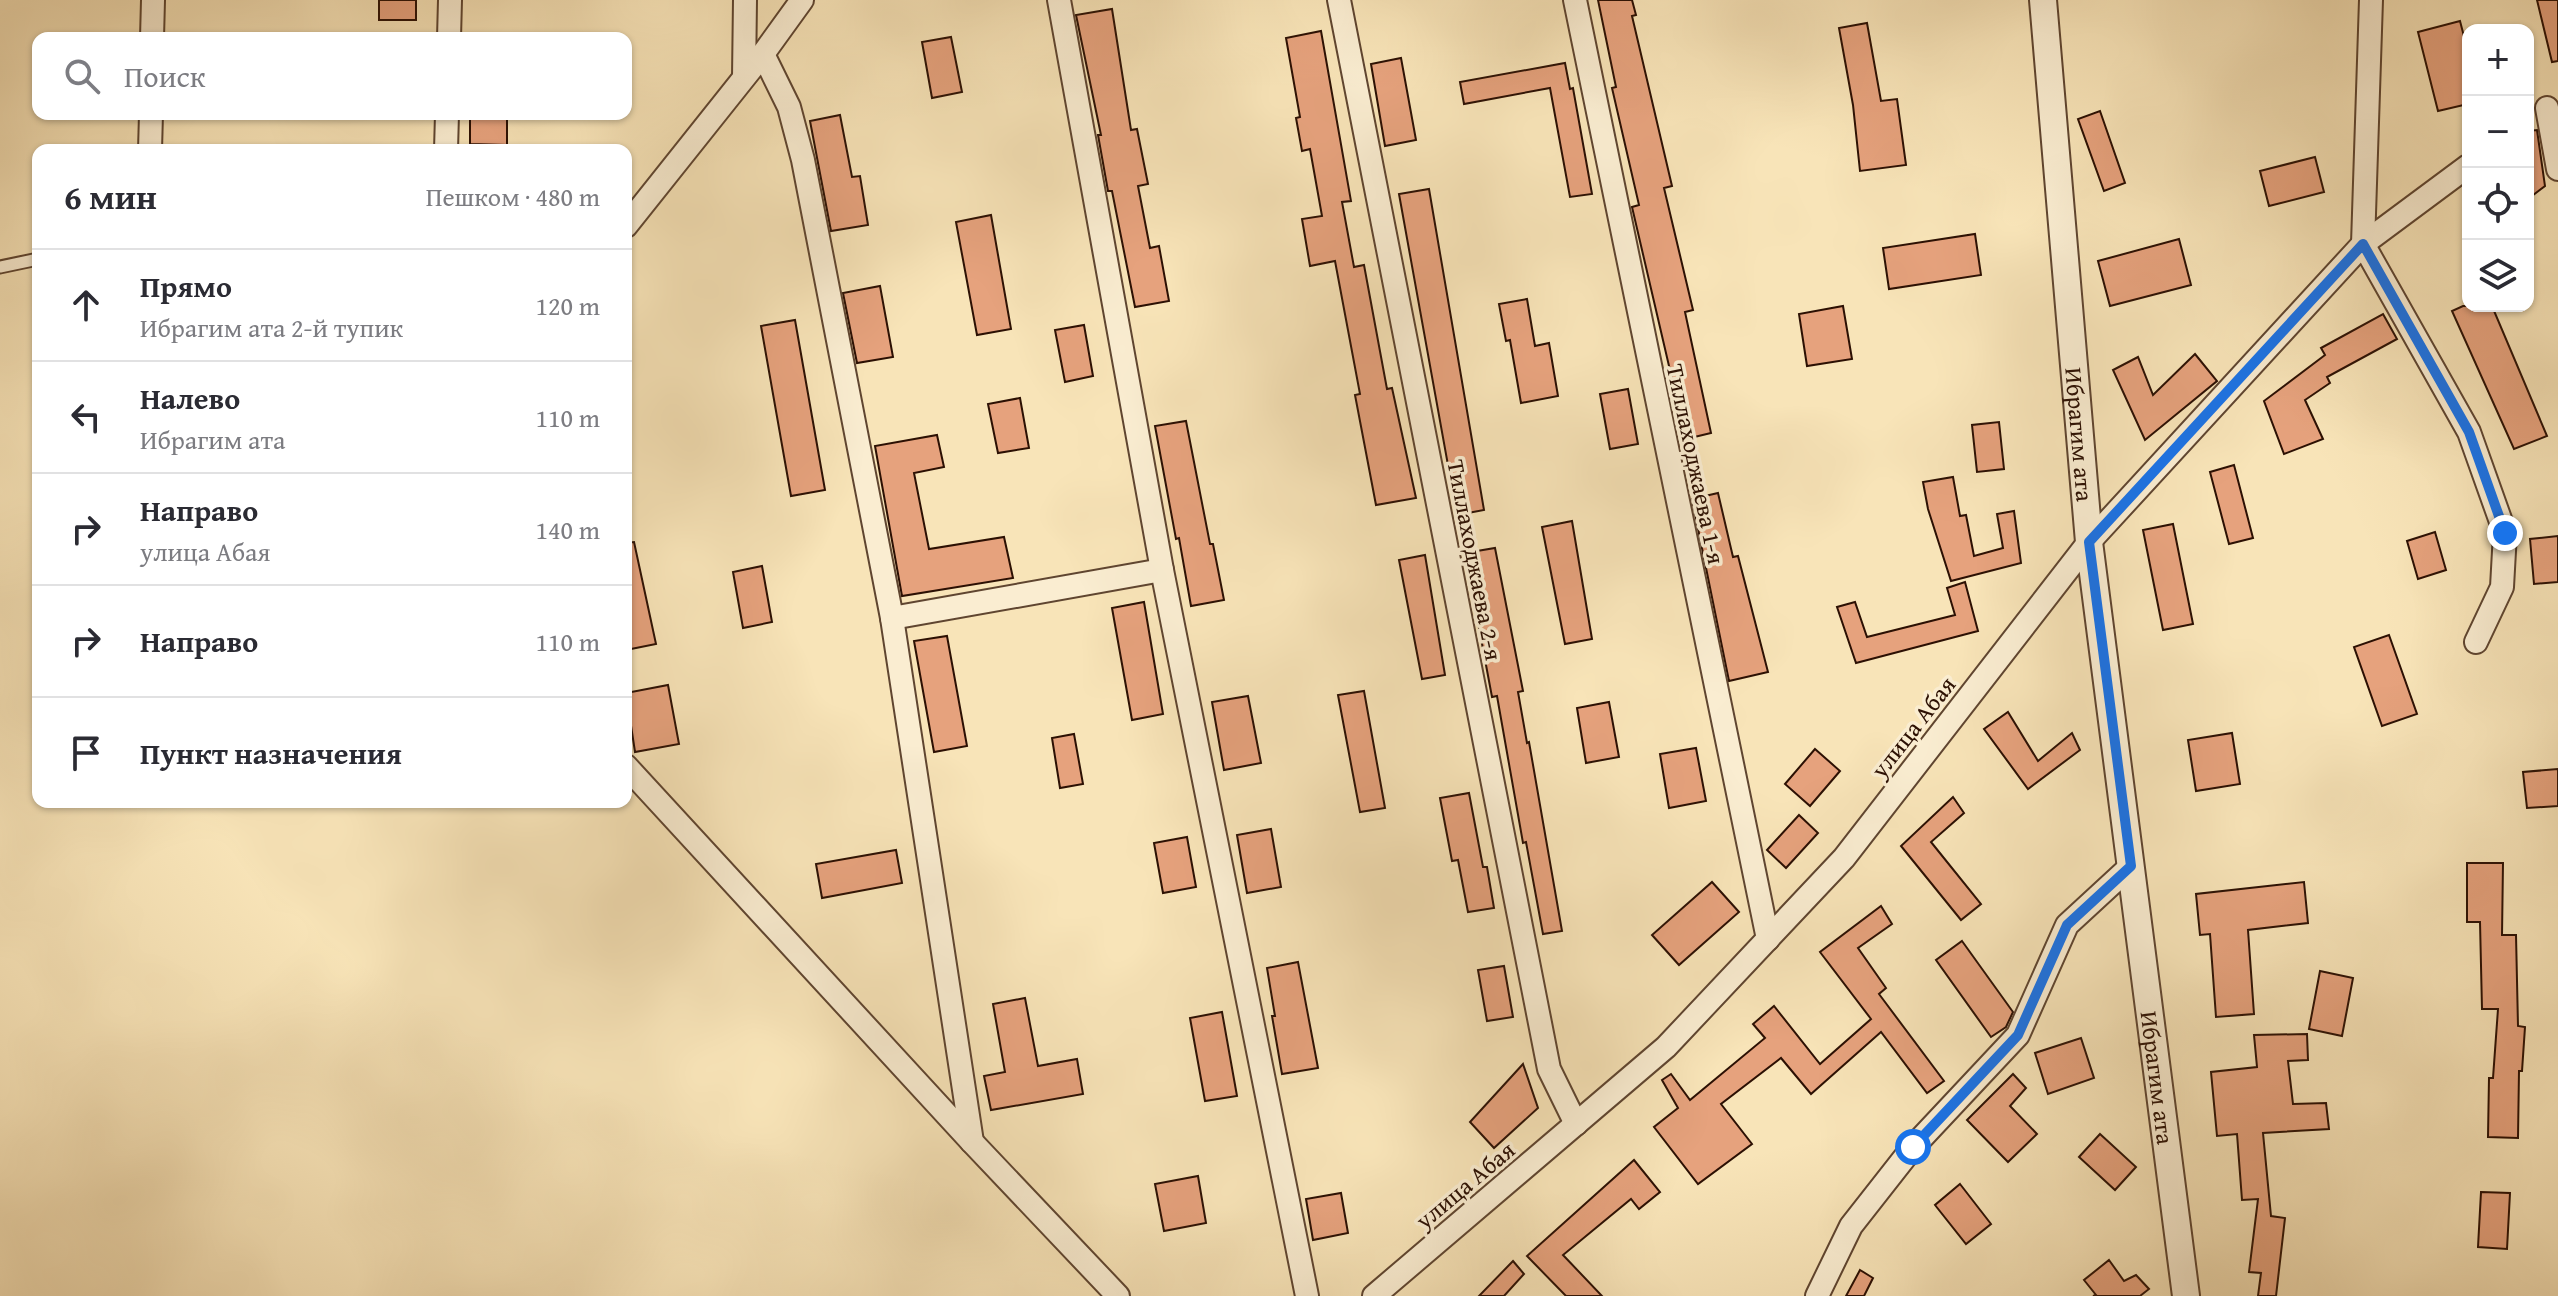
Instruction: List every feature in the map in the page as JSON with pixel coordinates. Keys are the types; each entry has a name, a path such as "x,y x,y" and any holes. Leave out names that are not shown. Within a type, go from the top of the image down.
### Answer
{"street":[{"path":"152,32 153,0"},
{"path":"449,32 450,0"},
{"path":"744,77 745,0"},
{"path":"632,218 802,0"},
{"path":"1059,0 1162,570 1307,1296"},
{"name":"Тиллаходжаева 2-я","path":"1339,0 1549,1069 1576,1124"},
{"name":"Тиллаходжаева 1-я","path":"1575,0 1768,939"},
{"name":"Ибрагим ата","path":"2043,0 2089,542 2186,1296"},
{"path":"2371,0 2363,244 2469,432 2505,533 2502,587 2476,642"},
{"path":"763,54 789,107 803,160 892,618 972,1142"},
{"path":"2534,118 2553,104"},
{"path":"2553,104 2558,169"},
{"path":"150,144 151,120"},
{"path":"446,144 447,120"},
{"name":"улица Абая","path":"1374,1296 1666,1047 1844,858 2089,542 2363,244 2465,168"},
{"path":"892,618 1162,570"},
{"path":"632,773 1118,1296"},
{"path":"1817,1296 1851,1226 1913,1147 2018,1035 2067,925 2131,866"}],"lane":[{"path":"0,267 32,260"}],"building":[{"path":"379,0 416,0 416,20 379,20"},
{"path":"1598,0 1632,0 1636,15 1632,16 1672,186 1664,188 1693,310 1685,312 1711,433 1686,439 1632,207 1639,205 1612,88 1616,87"},
{"path":"2537,0 2558,0 2558,61 2552,62"},
{"path":"1112,9 1131,130 1137,129 1148,184 1138,186 1150,248 1159,246 1169,301 1135,307 1112,191 1108,191 1098,135 1101,135 1076,15"},
{"path":"2460,21 2462,105 2438,111 2418,32"},
{"path":"1867,23 1881,101 1897,99 1906,165 1860,171 1853,105 1839,28"},
{"path":"1321,31 1351,201 1342,202 1354,267 1364,265 1387,389 1392,388 1416,498 1376,505 1355,395 1360,394 1335,261 1310,266 1302,219 1322,216 1310,149 1302,151 1296,118 1300,117 1286,38"},
{"path":"951,37 962,92 932,98 922,42"},
{"path":"1401,58 1416,140 1385,146 1371,64"},
{"path":"1565,63 1570,89 1573,88 1592,194 1570,197 1550,88 1464,104 1460,82"},
{"path":"2100,111 2125,183 2104,191 2078,119"},
{"path":"840,115 852,177 860,176 868,225 831,231 810,121"},
{"path":"470,120 507,120 507,144 470,144"},
{"path":"2534,130 2537,130 2545,186 2534,194 2534,168"},
{"path":"2315,157 2324,192 2269,206 2260,171"},
{"path":"1429,189 1484,510 1457,515 1399,194"},
{"path":"991,215 1011,329 977,335 956,222"},
{"path":"1975,234 1981,275 1889,289 1883,248"},
{"path":"2179,239 2191,285 2110,306 2098,261"},
{"path":"880,286 893,357 857,363 843,293"},
{"path":"1527,299 1535,346 1549,343 1558,396 1521,403 1510,340 1506,341 1499,304"},
{"path":"1843,306 1852,359 1807,366 1799,314"},
{"path":"2462,306 2462,312 2495,312 2547,436 2514,449 2452,311"},
{"path":"2383,314 2397,339 2327,377 2330,383 2305,400 2323,439 2284,454 2264,401 2325,355 2321,348"},
{"path":"795,320 825,490 791,496 761,326"},
{"path":"1084,325 1093,376 1065,382 1055,330"},
{"path":"2195,354 2217,381 2145,440 2113,370 2138,357 2153,395"},
{"path":"1628,389 1638,444 1610,449 1600,394"},
{"path":"1020,398 1029,448 998,453 988,404"},
{"path":"1186,421 1224,600 1191,606 1155,426"},
{"path":"1999,422 2004,469 1977,472 1972,425"},
{"path":"937,435 944,467 914,473 929,549 1004,537 1013,578 902,596 875,446"},
{"path":"2234,465 2253,538 2229,544 2210,472"},
{"path":"1953,477 1960,516 1966,515 1974,556 2003,548 1997,514 2014,511 2021,563 1951,581 1928,509 1923,482"},
{"path":"1718,493 1733,557 1738,556 1768,672 1729,681 1692,499"},
{"path":"1572,521 1592,639 1565,644 1542,527"},
{"path":"2173,524 2193,624 2163,630 2143,530"},
{"path":"2435,532 2446,570 2418,579 2407,541"},
{"path":"2558,536 2558,582 2534,584 2530,539"},
{"path":"632,542 656,644 632,649"},
{"path":"1495,548 1523,691 1518,692 1562,931 1543,934 1497,696 1492,697 1465,553"},
{"path":"1425,555 1445,675 1422,679 1399,560"},
{"path":"762,566 772,622 743,628 733,572"},
{"path":"1965,582 1978,631 1856,663 1837,607 1855,602 1867,637 1955,615 1947,588"},
{"path":"1144,602 1163,714 1132,720 1112,608"},
{"path":"2389,635 2417,714 2382,726 2354,647"},
{"path":"947,636 967,746 934,752 914,641"},
{"path":"668,685 679,744 635,752 632,692"},
{"path":"1364,691 1385,808 1360,812 1338,695"},
{"path":"1248,696 1261,763 1224,770 1212,702"},
{"path":"1609,702 1619,757 1586,763 1577,708"},
{"path":"2008,712 2038,761 2072,733 2080,750 2028,789 1984,729"},
{"path":"2232,733 2240,784 2196,791 2188,740"},
{"path":"1074,734 1083,784 1060,788 1052,738"},
{"path":"1696,748 1706,801 1669,808 1660,754"},
{"path":"1815,749 1840,771 1810,806 1785,784"},
{"path":"2558,769 2558,806 2527,808 2523,772"},
{"path":"1469,793 1494,908 1468,912 1458,860 1452,861 1440,798"},
{"path":"1953,797 1964,813 1931,842 1981,904 1961,920 1901,846"},
{"path":"1799,815 1818,833 1786,868 1767,850"},
{"path":"1271,829 1281,887 1247,893 1237,835"},
{"path":"1187,837 1196,887 1163,893 1154,843"},
{"path":"896,850 902,883 822,898 816,864"},
{"path":"2467,863 2503,863 2502,935 2516,935 2518,1026 2525,1027 2522,1071 2519,1071 2518,1138 2488,1137 2489,1078 2493,1078 2498,1009 2482,1009 2480,922 2467,922"},
{"path":"1712,882 1739,912 1679,965 1652,935"},
{"path":"2304,882 2308,923 2248,930 2254,1014 2216,1017 2210,934 2200,935 2196,894"},
{"path":"1881,906 1892,924 1858,948 1886,988 1879,994 1944,1081 1927,1093 1881,1032 1811,1094 1781,1058 1721,1104 1752,1144 1698,1184 1654,1127 1678,1108 1662,1080 1671,1074 1690,1100 1765,1038 1753,1024 1774,1006 1820,1064 1871,1019 1820,952"},
{"path":"1962,941 2013,1012 2006,1027 1991,1037 1936,960"},
{"path":"1298,962 1318,1068 1282,1074 1267,968"},
{"path":"1504,966 1513,1017 1487,1021 1478,970"},
{"path":"2320,971 2353,978 2342,1036 2309,1029"},
{"path":"1025,998 1038,1066 1077,1059 1083,1094 991,1110 984,1076 1005,1072 993,1004"},
{"path":"1222,1012 1237,1096 1205,1101 1190,1018"},
{"path":"2307,1034 2308,1060 2288,1061 2293,1104 2326,1103 2329,1129 2263,1133 2271,1216 2285,1218 2276,1296 2258,1296 2261,1273 2249,1272 2258,1199 2242,1200 2237,1134 2217,1136 2211,1072 2257,1067 2254,1035"},
{"path":"2081,1038 2094,1078 2048,1094 2035,1053"},
{"path":"1523,1064 1538,1108 1494,1148 1470,1122"},
{"path":"2013,1074 2026,1088 2010,1106 2037,1134 2008,1162 1967,1120"},
{"path":"2100,1134 2136,1167 2115,1190 2079,1157"},
{"path":"1634,1160 1660,1192 1639,1209 1631,1199 1563,1255 1602,1296 1566,1296 1527,1256"},
{"path":"1198,1176 1206,1223 1164,1231 1155,1184"},
{"path":"1960,1184 1991,1224 1966,1244 1935,1205"},
{"path":"2481,1192 2510,1193 2507,1249 2478,1247"},
{"path":"1341,1193 1348,1233 1313,1240 1306,1199"},
{"path":"2109,1260 2124,1281 2136,1275 2149,1289 2140,1296 2093,1296 2096,1295 2084,1280"},
{"path":"1513,1261 1524,1274 1504,1296 1479,1296"},
{"path":"1860,1270 1873,1278 1864,1296 1846,1296"}],"route":[{"path":"1913,1147 2018,1035 2067,925 2131,866 2089,542 2363,244 2469,432 2505,533"}]}
